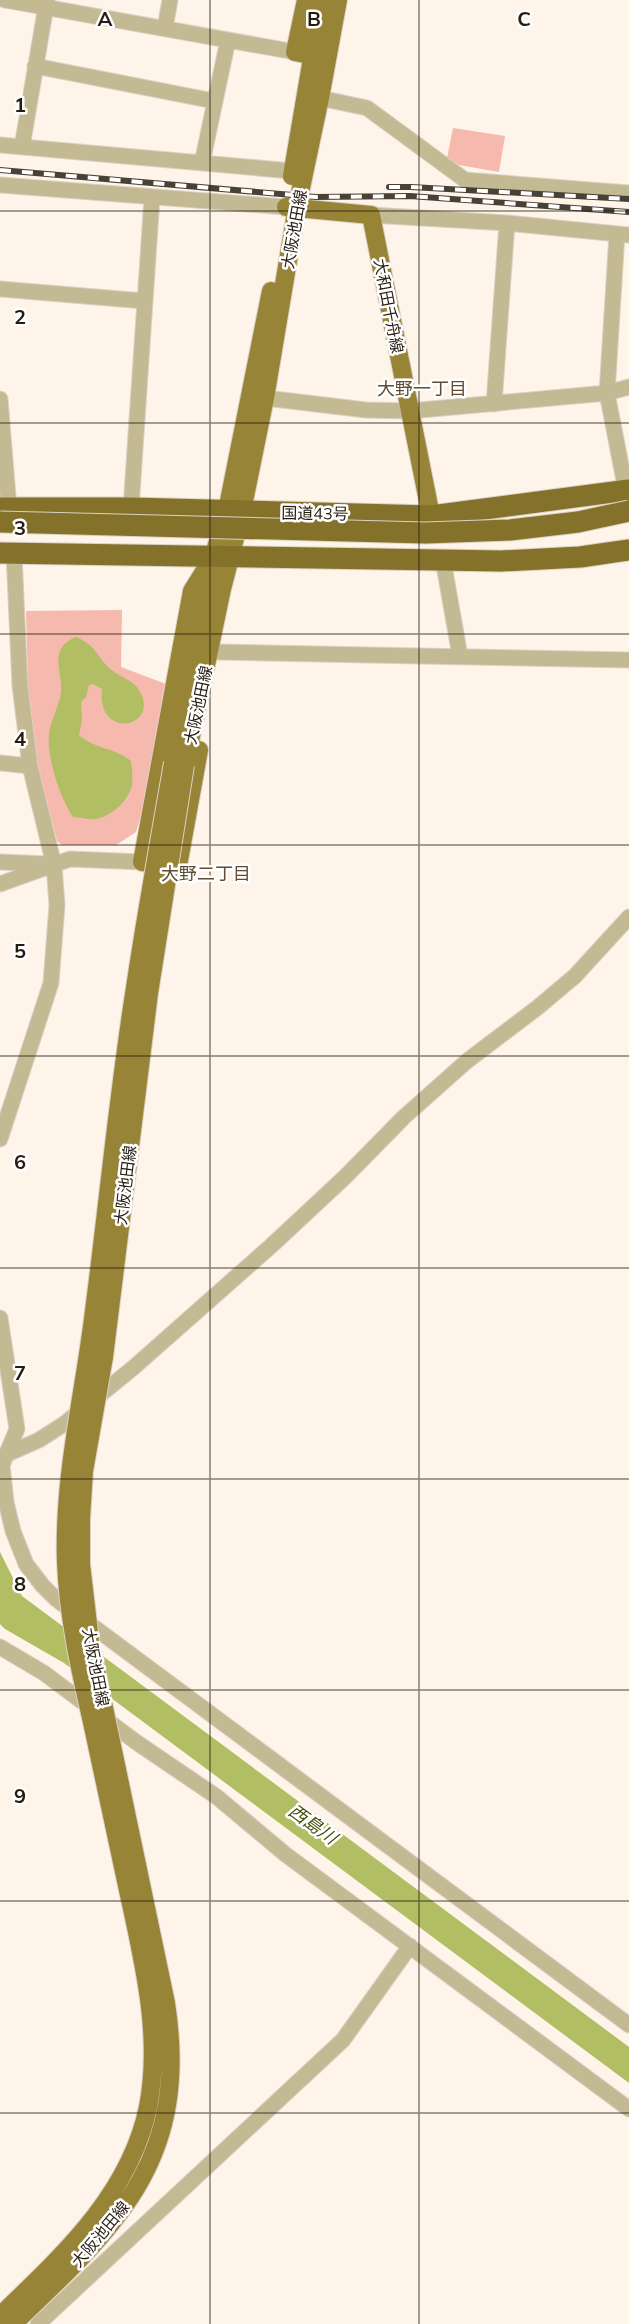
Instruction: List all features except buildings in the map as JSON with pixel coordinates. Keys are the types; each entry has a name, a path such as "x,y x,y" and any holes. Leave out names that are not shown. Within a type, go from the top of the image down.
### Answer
{"highway":[{"name":"国道43号","path":"3,513 131,508 431,516 628,498"},
{"name":"国道43号","path":"3,513 425,533 510,530 578,522 628,498"},
{"path":"431,516 480,519 537,515 628,498"},
{"name":"国道43号","path":"0,536 424,546 495,544 579,535 629,526"},
{"path":"501,561 629,540"},
{"path":"7,554 501,561 580,557 629,549"}],"main road":[{"path":"306,0 311,56"},
{"name":"大阪池田線","path":"0,2316 59,2259 107,2200 137,2144 151,2088 152,2047 146,1976 75,1643 66,1565 66,1519 70,1469 89,1354 134,991 221,558 266,398 291,207 292,171 322,0"},
{"name":"大阪池田線","path":"235,511 251,396 291,207 320,99 311,56 338,0"},
{"path":"291,207 371,215"},
{"name":"大和田千舟線","path":"371,215 431,516"},
{"path":"221,558 192,591 142,862 178,866 217,652 222,589"},
{"name":"大阪池田線","path":"13,2324 85,2255 127,2205 138,2187 156,2146 163,2126 170,2085 171,2045 166,2003 90,1641 81,1564 81,1519 84,1471 104,1357 179,764 222,589 221,558"}],"street":[{"path":"5,0 46,3 311,56"},
{"path":"165,28 170,0"},
{"path":"22,147 46,3"},
{"path":"202,163 228,40"},
{"path":"35,66 214,101"},
{"path":"320,99 367,108 465,180 629,193"},
{"path":"0,145 292,171"},
{"path":"0,185 291,207"},
{"path":"131,508 152,198"},
{"path":"371,215 507,223 623,234 607,393 628,498"},
{"path":"494,404 507,223"},
{"path":"0,289 144,301"},
{"path":"266,398 355,409 410,411 607,393 629,387"},
{"path":"0,399 3,513"},
{"path":"0,1139 51,983 57,905 54,865 30,766 7,554"},
{"path":"443,560 460,656"},
{"path":"217,652 629,660"},
{"path":"0,763 30,766"},
{"path":"0,884 70,859 142,862"},
{"path":"0,862 54,865"},
{"path":"3,1456 39,1440 64,1424 133,1368 271,1246 345,1177 404,1117 467,1061 575,976 629,917"},
{"path":"0,1318 17,1428 3,1456 6,1502 13,1531 26,1564 56,1599 629,2025"},
{"path":"0,1647 44,1673 136,1742 217,1797 285,1854 629,2109"},
{"path":"38,2324 343,2040 410,1946"},
{"path":"0,2296 21,2324"}],"shaded area":[{"path":"453,128 505,136 499,172 459,165 447,158"},
{"path":"122,610 121,667 166,684 148,791 136,832 116,845 62,845 57,841 37,767 28,688 26,611"}],"water":[{"path":"76,637 89,644 113,671 134,684 144,703 142,713 136,720 127,723 117,722 108,717 103,706 102,689 93,684 89,685 86,697 81,702 82,720 79,735 91,743 119,753 131,761 132,767 132,785 127,797 106,816 93,819 73,817 58,787 49,749 50,728 61,693 59,654 67,642"},
{"name":"西島川","path":"0,1552 22,1596 629,2047 629,2083 64,1663 5,1629 0,1624"}],"railway":[{"path":"0,170 316,197 410,196 629,212"},
{"path":"389,187 629,199"}],"district":[{"name":"大野一丁目","path":"422,388"},
{"name":"大野二丁目","path":"206,873"}]}
